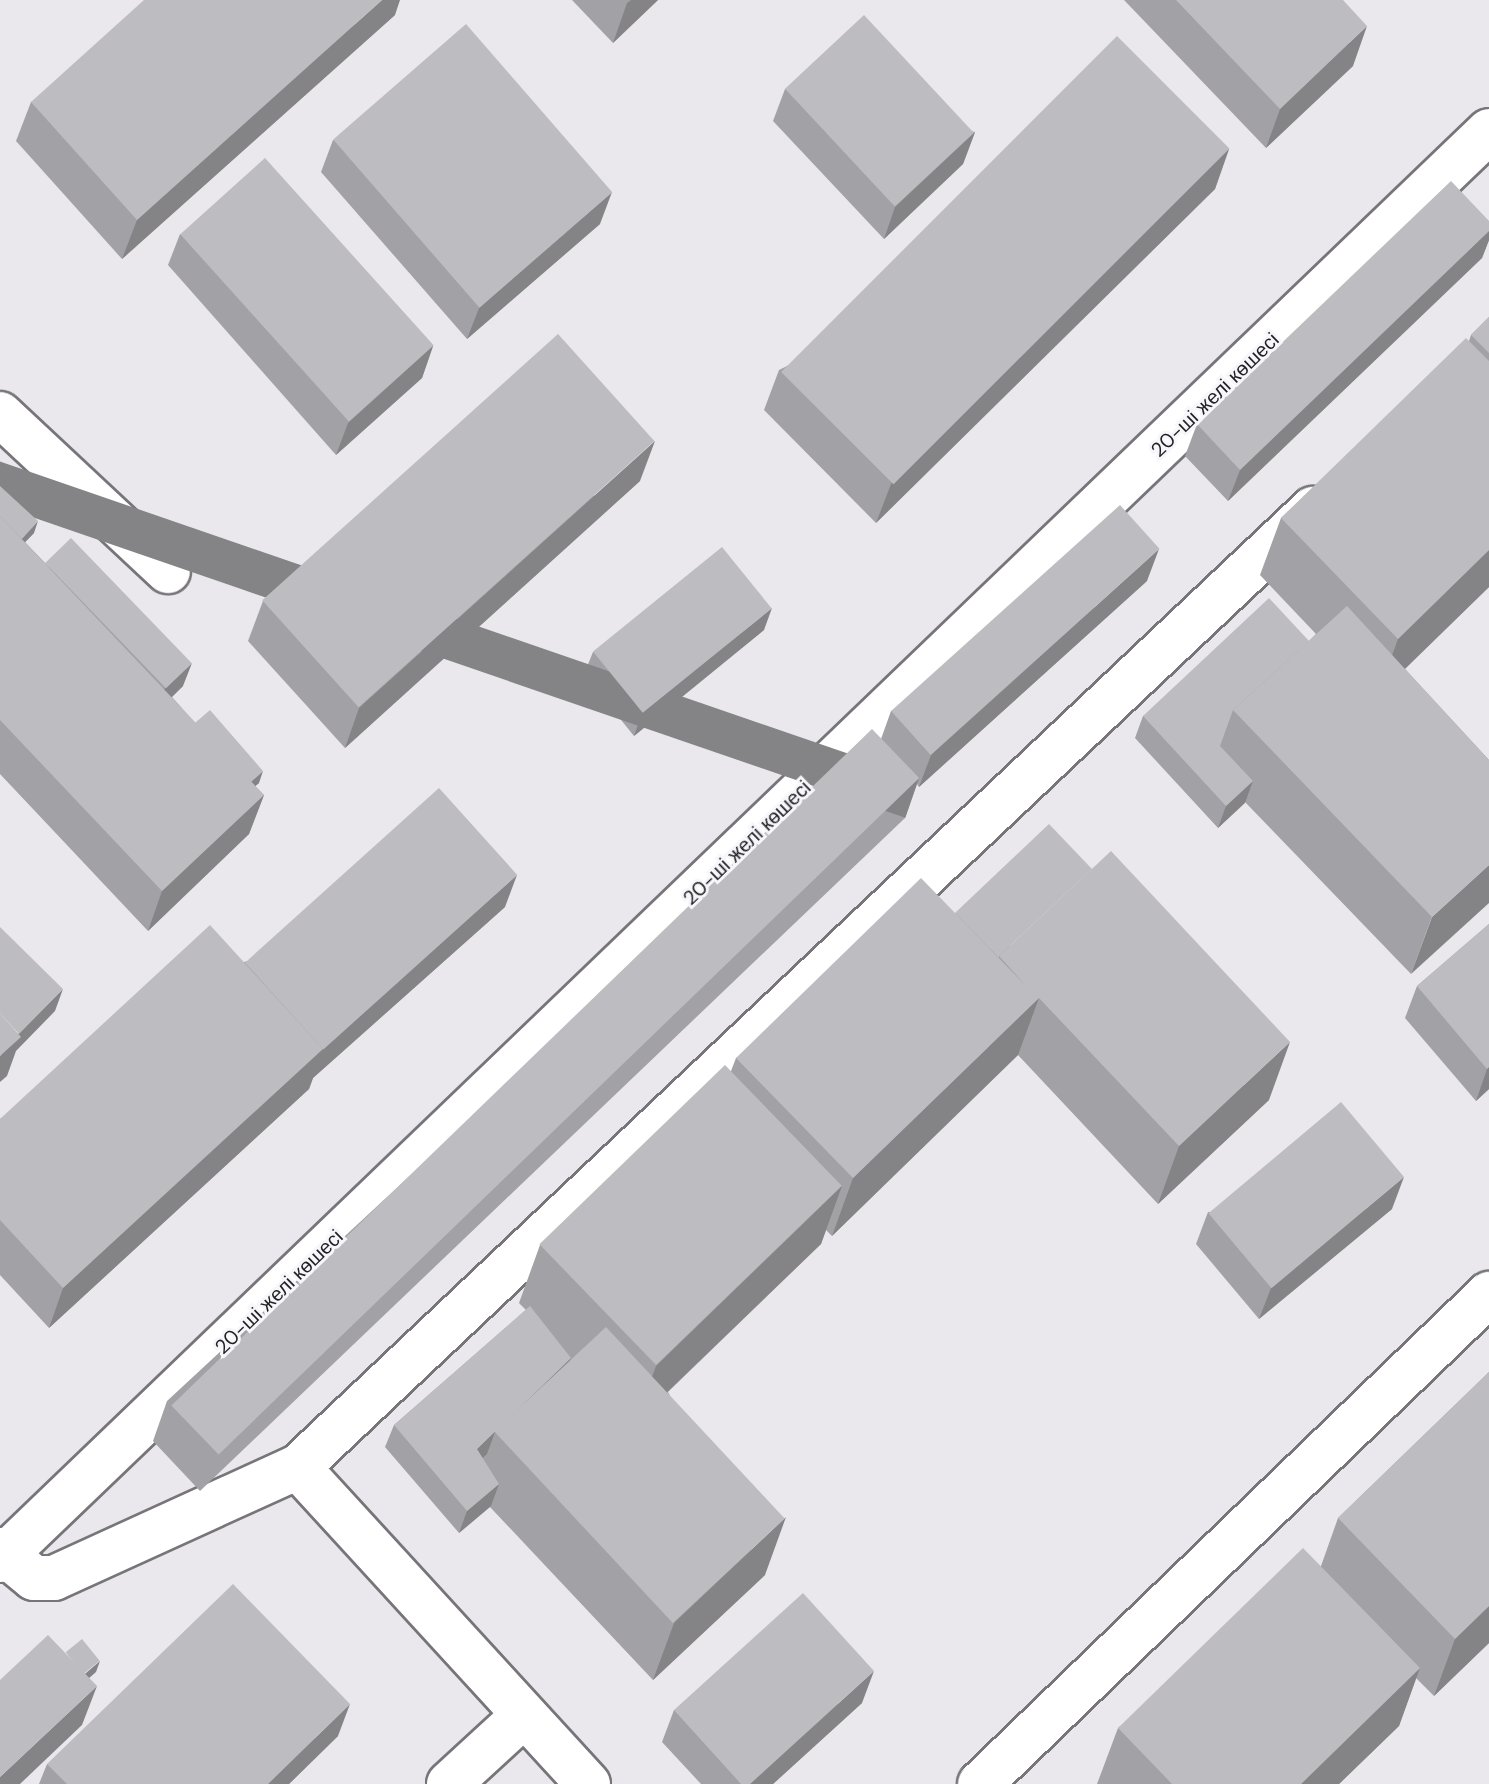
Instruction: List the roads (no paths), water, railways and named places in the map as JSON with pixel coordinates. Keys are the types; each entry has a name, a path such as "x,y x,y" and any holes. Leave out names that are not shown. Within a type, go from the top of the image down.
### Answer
{"street":[{"name":"20-ші желі көшесі","path":"2,1555 1489,131"},
{"path":"0,414 168,571"},
{"path":"2,1555 34,1578 54,1578 298,1467 1339,485"},
{"path":"980,1784 1489,1294"},
{"path":"298,1467 588,1784"},
{"path":"449,1784 524,1715"}]}
